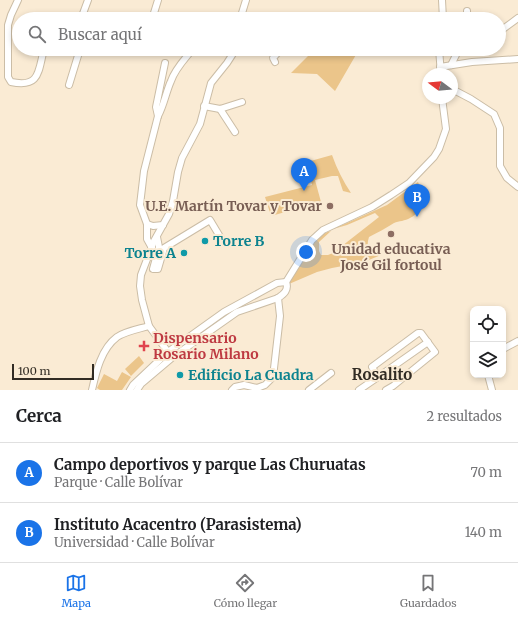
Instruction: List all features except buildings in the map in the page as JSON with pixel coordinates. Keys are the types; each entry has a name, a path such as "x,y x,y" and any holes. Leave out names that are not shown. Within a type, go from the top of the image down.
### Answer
{"street":[{"path":"12,12 18,0"},
{"path":"84,12 88,0"},
{"path":"154,12 158,0"},
{"path":"242,12 246,0"},
{"path":"442,0 443,12"},
{"path":"12,13 8,26 8,77 11,82 23,84 29,83 35,78 42,56"},
{"path":"506,27 518,18"},
{"path":"70,85 78,56"},
{"path":"152,248 148,239 147,224 140,205 144,171 158,116 173,76 188,56"},
{"path":"168,352 150,326 142,300 140,286 141,275 157,237 169,214 182,158 200,124 211,83 232,56"},
{"path":"274,56 273,58 275,62"},
{"path":"439,56 440,67 472,62 518,59"},
{"path":"451,65 456,56"},
{"path":"158,116 156,107 165,63"},
{"path":"458,93 494,114 500,128 500,166 507,178 518,187"},
{"path":"204,106 220,108 242,102"},
{"path":"137,390 141,384 173,358 237,312 280,297 287,290 288,286 286,282 312,240 323,230 372,207 409,184 440,149 446,129 443,104"},
{"path":"220,108 235,132"},
{"path":"157,237 159,247 154,269 158,270 164,248 210,220 222,240"},
{"path":"147,224 153,226 163,225"},
{"path":"130,390 133,384 168,352 224,312 273,285 280,282 286,282"},
{"path":"273,285 271,289 272,294 280,297"},
{"path":"232,390 235,387 244,385 257,388 265,385 273,377 280,316 280,297"},
{"path":"92,390 98,365 108,347 117,337 150,326"},
{"path":"378,377 372,367 418,333 421,333 435,352 386,390"},
{"path":"506,347 518,341"},
{"path":"359,390 428,342"},
{"path":"309,390 332,373"},
{"path":"489,378 492,390"}],"shaded area":[{"path":"308,56 355,56 335,91 317,74 291,73"},
{"path":"332,155 340,175 351,193 343,191 338,176 315,180 321,202 271,216 265,197 312,185 307,162"},
{"path":"418,182 421,191 421,202 420,207 414,215 406,220 394,223 369,237 368,250 370,254 379,252 381,255 364,262 317,272 289,284 288,282 306,253 324,234 331,231 319,242 319,251 321,255 328,255 333,253 379,217 375,213 347,225 333,229 387,205"},
{"path":"139,356 144,363 131,376 125,369"},
{"path":"122,372 131,377 122,390 100,390 97,388 104,374 117,381"}],"place":[{"name":"Campo deportivos y parque Las Churuatas","path":"304,191"},
{"name":"U.E. Martín Tovar y Tovar","path":"330,206"},
{"name":"Instituto Acacentro (Parasistema)","path":"417,217"},
{"name":"Unidad educativa José Gil fortoul","path":"391,234"},
{"name":"Torre B","path":"205,241"},
{"name":"Torre A","path":"184,253"},
{"name":"Dispensario Rosario Milano","path":"144,346"},
{"name":"Edificio La Cuadra","path":"180,375"}],"district":[{"name":"Rosalito","path":"382,375"}]}
